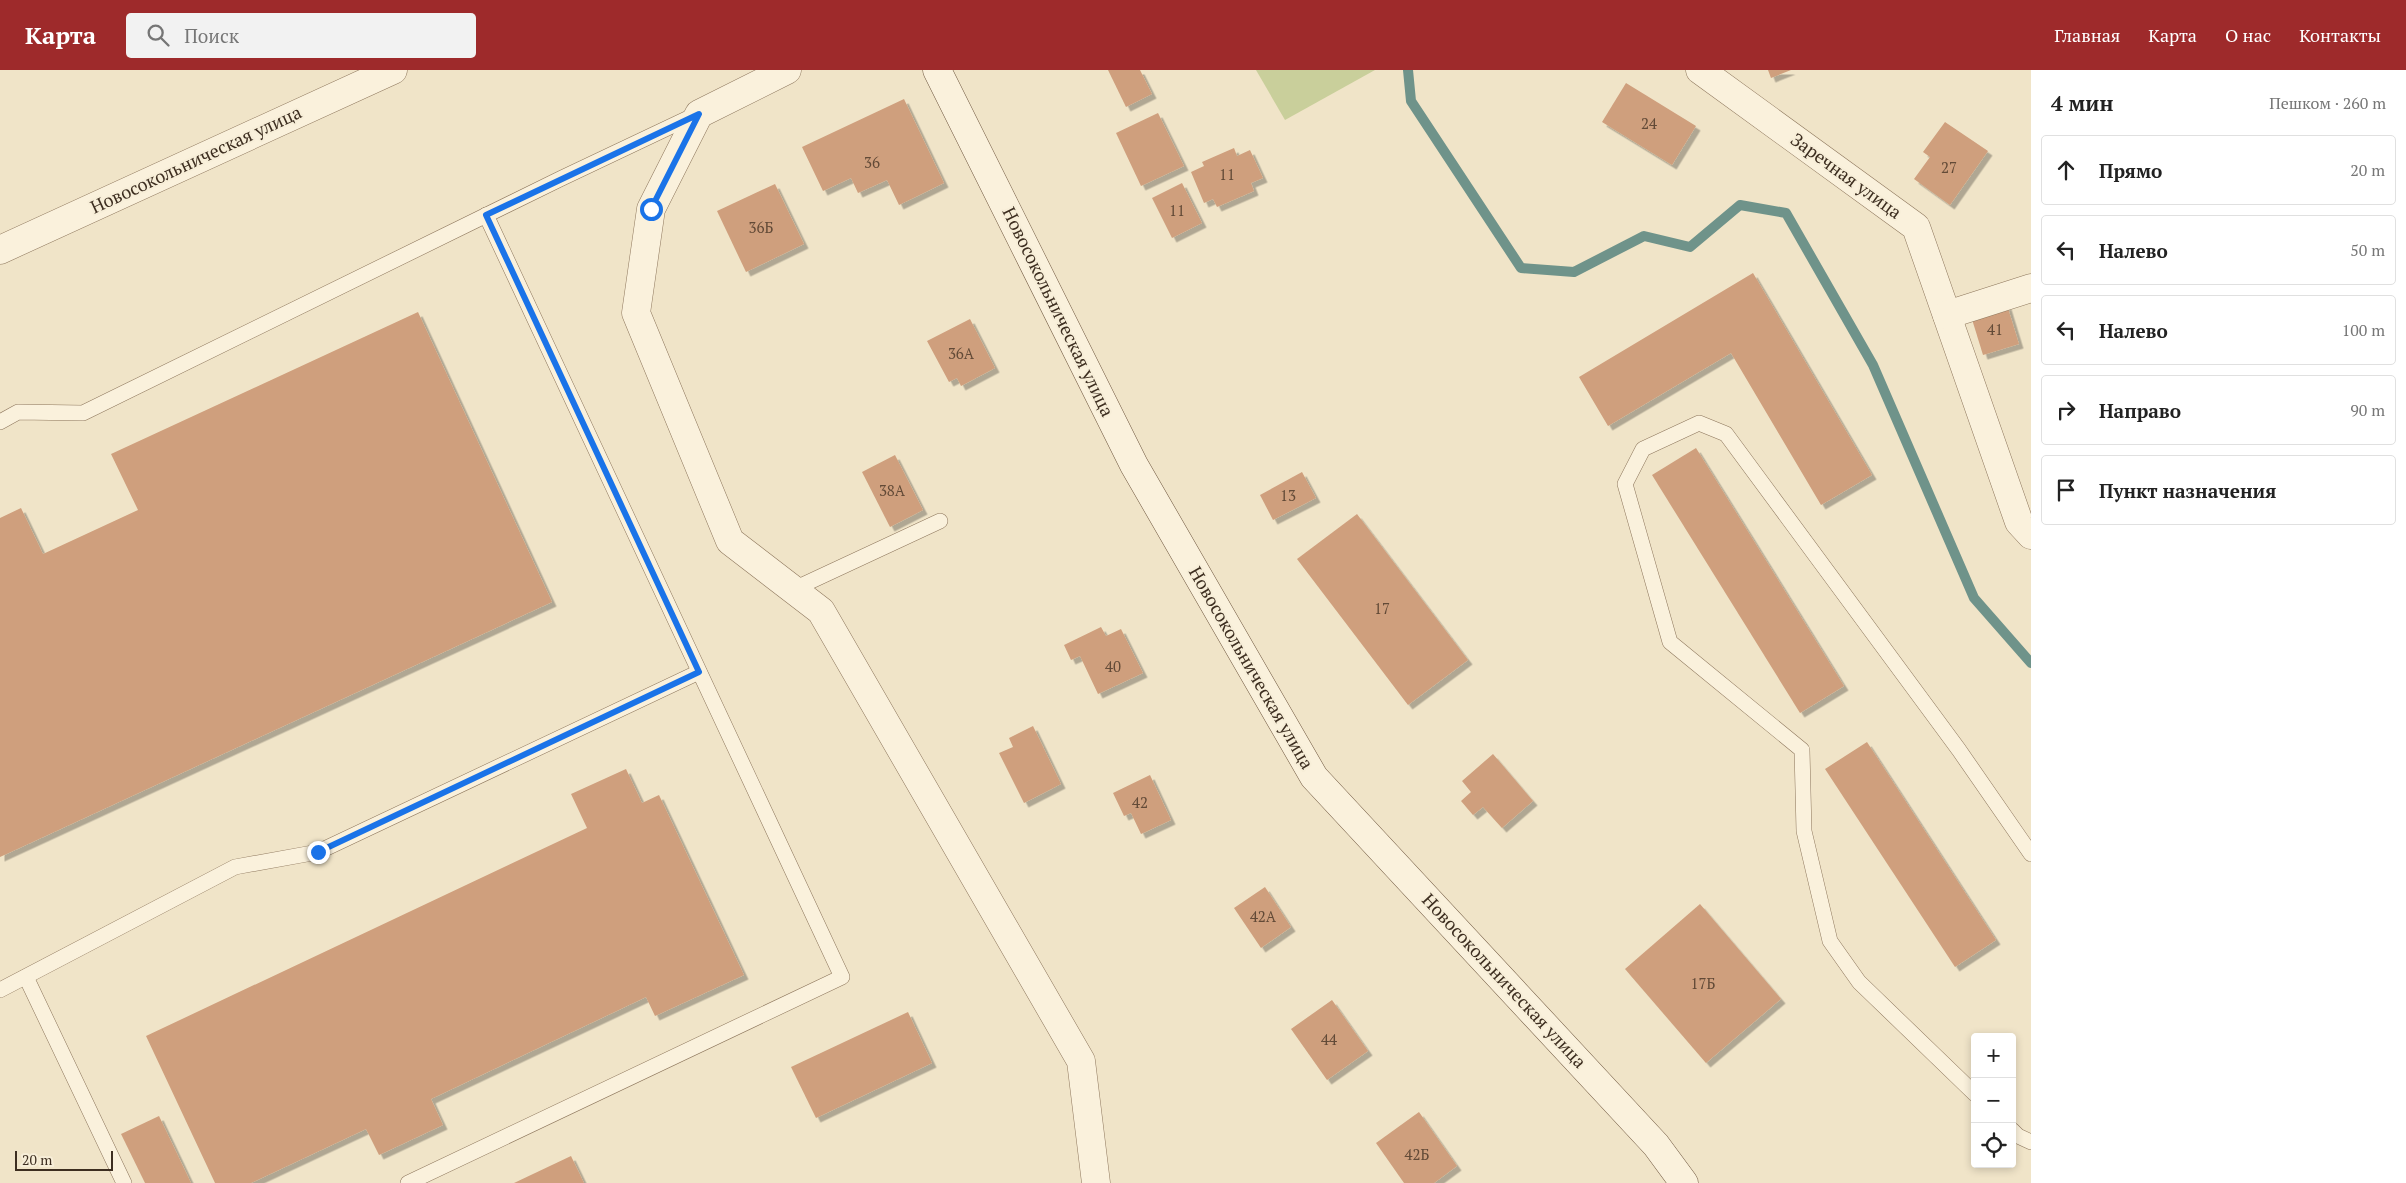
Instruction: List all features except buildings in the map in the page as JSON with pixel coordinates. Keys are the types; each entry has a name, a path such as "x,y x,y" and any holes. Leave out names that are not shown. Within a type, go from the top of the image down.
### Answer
{"street":[{"name":"Новосокольническая улица","path":"0,250 392,70"},
{"path":"787,70 699,114 651,209 636,313 730,541 821,611 1081,1061 1096,1183"},
{"name":"Новосокольническая улица","path":"937,70 1134,465 1314,777 1656,1145 1684,1183"},
{"name":"Заречная улица","path":"1700,70 1916,227 2019,522 2031,535"},
{"path":"1947,315 2031,288"}],"lane":[{"path":"0,422 18,412 83,413 486,215 699,114"},
{"path":"408,1183 842,976 486,215"},
{"path":"1971,1090 1859,982 1830,941 1804,831 1802,750 1670,642 1626,484 1643,449 1699,423 1726,434 1959,750 2031,854"},
{"path":"794,589 940,521"},
{"path":"0,990 235,867 318,852 699,672"},
{"path":"26,977 124,1183"},
{"path":"2016,1134 2031,1142"}],"green space":[{"path":"1256,70 1375,70 1285,120"}],"waterway":[{"path":"1408,70 1411,101 1521,268 1574,272 1644,236 1690,247 1740,205 1786,213 1873,365 1974,598 2031,663"}],"route":[{"path":"318,852 699,672 486,215 699,114 651,209"}]}
